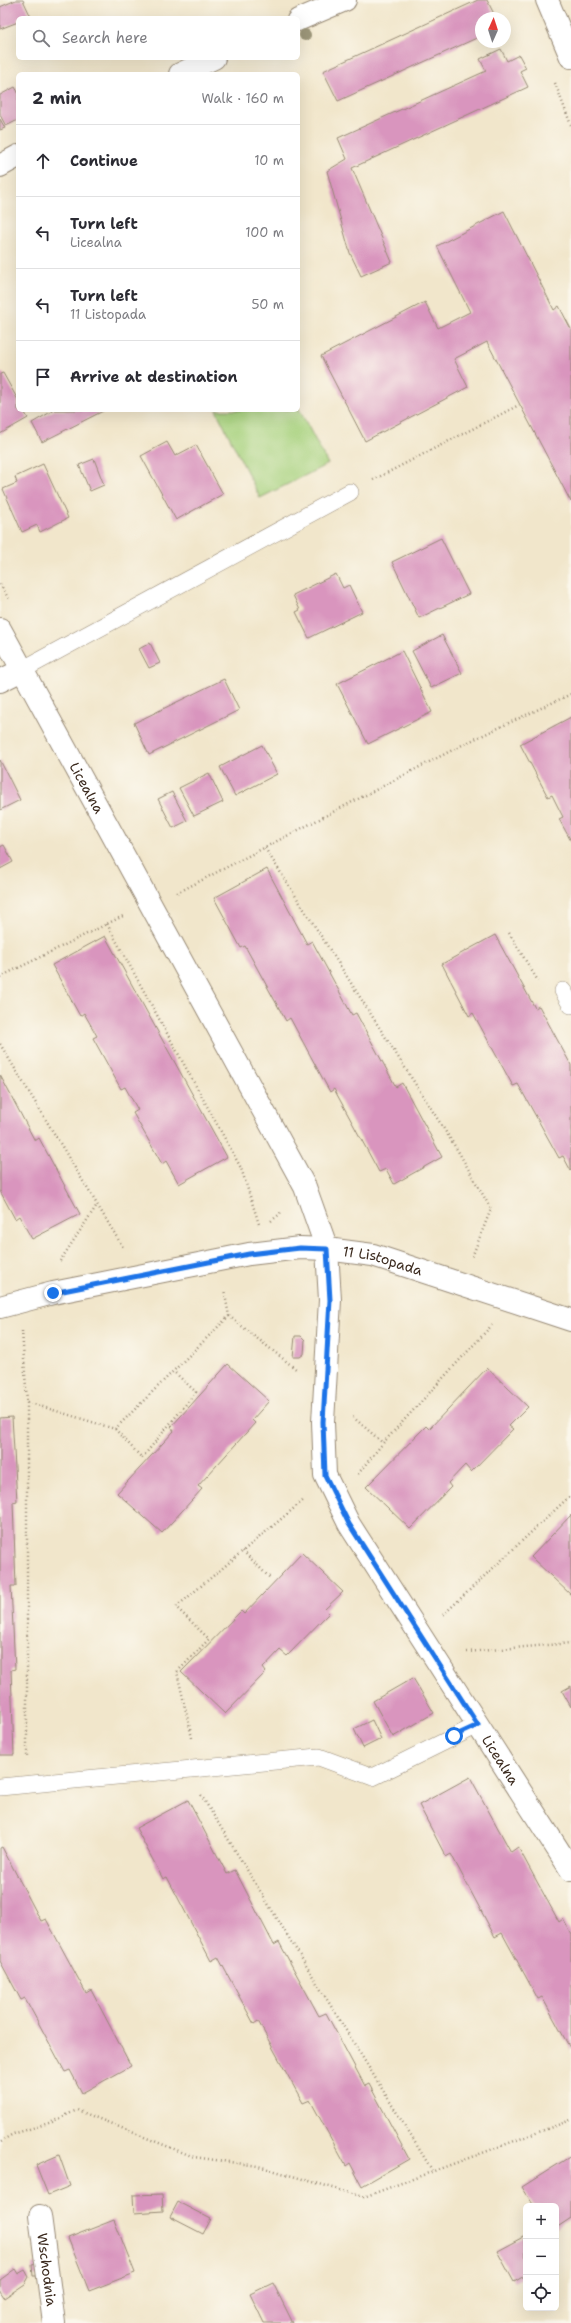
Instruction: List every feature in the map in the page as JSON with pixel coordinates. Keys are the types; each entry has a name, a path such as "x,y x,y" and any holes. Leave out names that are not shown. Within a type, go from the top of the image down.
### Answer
{"street":[{"path":"300,19 345,0"},
{"path":"547,0 571,57"},
{"path":"184,72 210,60"},
{"path":"0,166 16,157"},
{"name":"Licealna","path":"0,630 150,907 305,1187 327,1249 330,1300 323,1422 325,1475 349,1524 571,1870"},
{"path":"0,681 22,670"},
{"name":"11 Listopada","path":"0,1307 53,1293 249,1254 300,1248 327,1249 372,1255 571,1320"},
{"name":"Wschodnia","path":"40,2216 54,2323"}],"lane":[{"path":"22,670 350,492"},
{"path":"0,1787 319,1757 373,1777 478,1725"}],"path":[{"path":"376,479 519,404"},
{"path":"150,907 464,744 570,696"},
{"path":"265,848 458,1151 491,1209 469,1263"},
{"path":"0,977 126,914"},
{"path":"108,924 241,1168 261,1228"},
{"path":"0,1044 121,1244"},
{"path":"58,1264 97,1205"},
{"path":"115,1429 229,1316 223,1283"},
{"path":"356,1477 383,1443 493,1324"},
{"path":"21,1325 27,1402 27,1766"},
{"path":"27,1402 115,1429 142,1458 196,1392 173,1371"},
{"path":"439,1618 571,1495"},
{"path":"192,1738 177,1672 209,1639 176,1607 309,1496"},
{"path":"243,1551 270,1578"},
{"path":"462,1653 571,1643"},
{"path":"200,1793 432,2170"},
{"path":"0,2142 13,2134 52,2122 77,2110 194,2157 258,2166 364,2197 432,2170 571,2120"}],"green space":[{"path":"300,411 328,464 260,498 217,412"}],"building":[{"path":"16,0 23,0 31,16 16,16 16,23 0,29 0,7"},
{"path":"478,0 487,0 493,12 475,12 475,39 338,101 323,71"},
{"path":"501,49 507,61 519,55 526,68 520,71 528,87 352,168 392,262 361,276 350,253 327,171 347,159 338,138 486,71 480,59"},
{"path":"15,87 16,89 16,121 6,126 0,115 0,95"},
{"path":"0,119 5,128 0,130"},
{"path":"504,211 554,310 559,306 571,329 571,502 487,342 454,359 468,387 365,441 321,356 425,302 438,328 470,312 437,246"},
{"path":"3,373 16,396 16,412 24,412 28,418 0,434 0,374"},
{"path":"51,412 101,412 42,442 32,423"},
{"path":"167,442 175,456 196,445 223,494 176,520 141,456"},
{"path":"94,459 104,485 90,491 79,465"},
{"path":"43,464 68,518 40,532 37,525 22,532 3,489 17,483 15,477"},
{"path":"441,538 469,594 419,618 392,562"},
{"path":"336,574 343,588 349,585 362,612 309,638 296,612 300,610 293,595"},
{"path":"442,635 462,673 431,688 412,651"},
{"path":"150,643 160,663 149,668 139,649"},
{"path":"402,651 432,712 368,744 337,684"},
{"path":"224,679 239,710 149,755 134,723"},
{"path":"571,717 571,841 559,819 563,817 552,795 548,797 520,744"},
{"path":"262,745 277,774 235,796 220,767"},
{"path":"0,760 20,800 0,810"},
{"path":"209,773 223,802 194,816 179,788"},
{"path":"172,792 187,821 173,828 158,799"},
{"path":"4,845 13,862 0,869 0,847"},
{"path":"267,869 307,944 312,941 352,1015 356,1013 396,1087 402,1083 442,1157 394,1184 386,1169 379,1172 334,1089 330,1092 290,1018 286,1021 245,946 241,948 214,898"},
{"path":"495,935 535,1008 539,1006 571,1065 571,1171 563,1156 559,1158 518,1084 513,1086 473,1013 469,1016 442,964"},
{"path":"105,936 227,1157 179,1184 166,1161 162,1164 133,1113 138,1110 125,1087 121,1089 93,1038 97,1036 84,1013 80,1016 52,965"},
{"path":"0,1075 35,1141 39,1138 80,1214 32,1239 19,1216 15,1219 0,1191"},
{"path":"295,1336 301,1336 305,1340 304,1354 300,1357 293,1357"},
{"path":"228,1364 269,1401 252,1420 255,1423 198,1486 202,1489 162,1533 117,1493 174,1431 171,1427"},
{"path":"487,1368 528,1407 509,1426 513,1429 471,1472 465,1465 448,1483 451,1487 410,1529 366,1487 426,1426 429,1429"},
{"path":"12,1417 17,1501 13,1502 16,1586 11,1586 15,1669 11,1670 14,1755 0,1755 0,1418"},
{"path":"571,1515 571,1595 531,1557"},
{"path":"302,1553 343,1592 325,1609 329,1613 287,1656 280,1650 263,1668 266,1672 225,1714 181,1672 241,1611 244,1614"},
{"path":"413,1678 434,1713 393,1737 373,1701"},
{"path":"571,1686 571,1707 562,1691"},
{"path":"372,1720 381,1739 363,1748 354,1729"},
{"path":"470,1777 511,1852 518,1847 559,1922 563,1919 571,1934 571,2050 542,1997 538,1999 502,1933 495,1937 451,1854 446,1857 419,1805"},
{"path":"188,1800 227,1874 235,1870 274,1945 279,1942 319,2016 326,2013 365,2086 369,2084 409,2159 362,2186 350,2163 346,2166 310,2100 303,2103 258,2021 254,2024 218,1957 211,1961 167,1877 163,1879 136,1828"},
{"path":"2,1847 41,1921 46,1919 86,1993 91,1990 131,2066 82,2093 70,2070 65,2072 25,1998 21,2000 0,1961 0,1848"},
{"path":"59,2155 70,2186 48,2195 36,2165"},
{"path":"571,2156 571,2218 559,2226 559,2203 532,2203 522,2187"},
{"path":"162,2194 163,2211 134,2213 133,2195"},
{"path":"178,2202 211,2219 203,2234 170,2217"},
{"path":"114,2220 135,2273 89,2291 68,2238"},
{"path":"523,2237 523,2277 514,2282 497,2251"},
{"path":"37,2264 38,2276 33,2276 32,2265"},
{"path":"15,2269 18,2274 25,2270 29,2277 25,2284 4,2298 0,2292 0,2280"},
{"path":"273,2283 293,2323 264,2323 250,2294"}],"route":[{"path":"53,1293 249,1254 300,1248 327,1249 330,1300 323,1422 325,1475 349,1524 478,1725 454,1736"}]}
